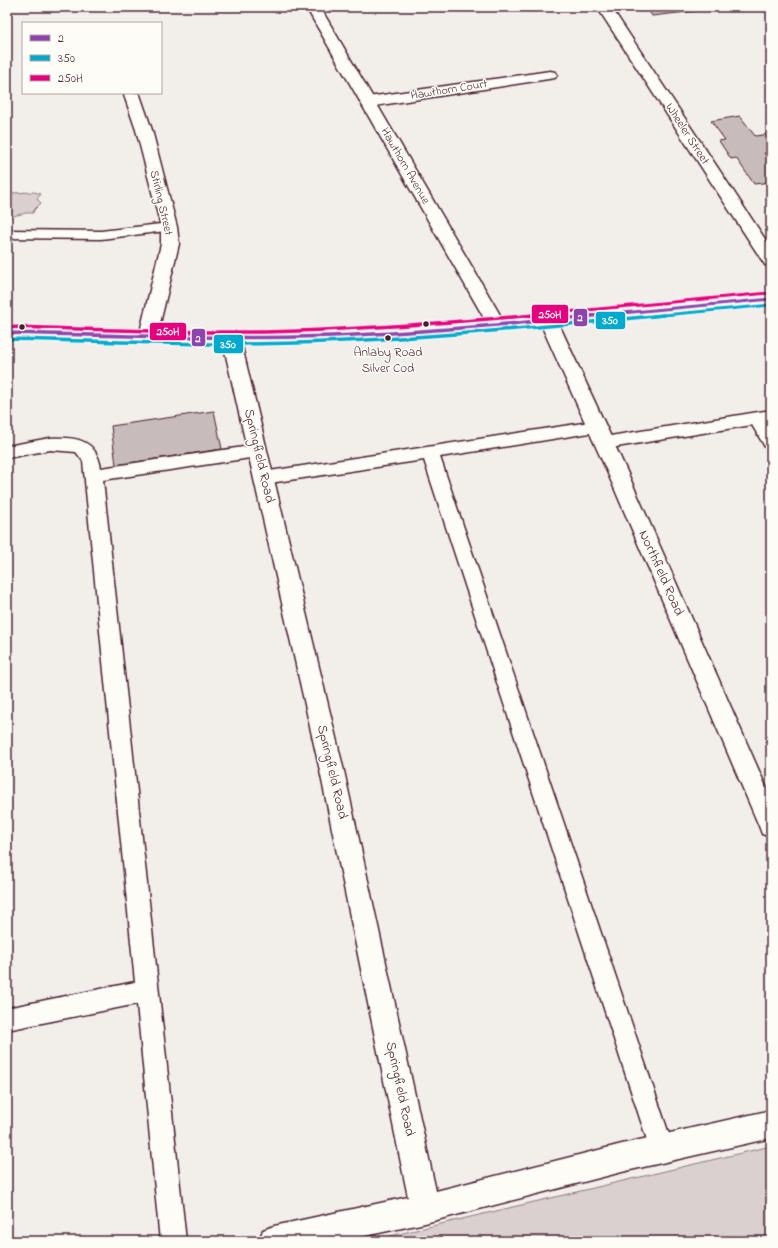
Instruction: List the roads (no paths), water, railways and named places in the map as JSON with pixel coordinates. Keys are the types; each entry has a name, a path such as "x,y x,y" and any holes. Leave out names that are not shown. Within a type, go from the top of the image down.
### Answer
{"street":[{"name":"Hawthorn Avenue","path":"313,7 497,325"},
{"name":"Wheeler Street","path":"604,7 771,261"},
{"name":"Hawthorn Court","path":"368,102 533,84 550,75"},
{"name":"Stirling Street","path":"132,95 144,130 169,227 170,244 148,336"},
{"path":"7,333 231,338 359,333 497,325 771,299"},
{"name":"Northfield Road","path":"548,320 600,435 771,826"},
{"name":"Springfield Road","path":"231,338 332,771 425,1208"},
{"path":"274,1241 425,1208 662,1149 771,1124"}],"lane":[{"path":"7,234 101,236 169,227"},
{"path":"263,478 430,453 764,418 771,443"},
{"path":"7,452 71,443 85,449 89,454 94,475 172,1241"},
{"path":"94,475 257,451"},
{"path":"430,453 662,1149"},
{"path":"7,1019 146,991"}],"place":[{"name":"Anlaby Road Silver Cod","path":"388,338"}]}
